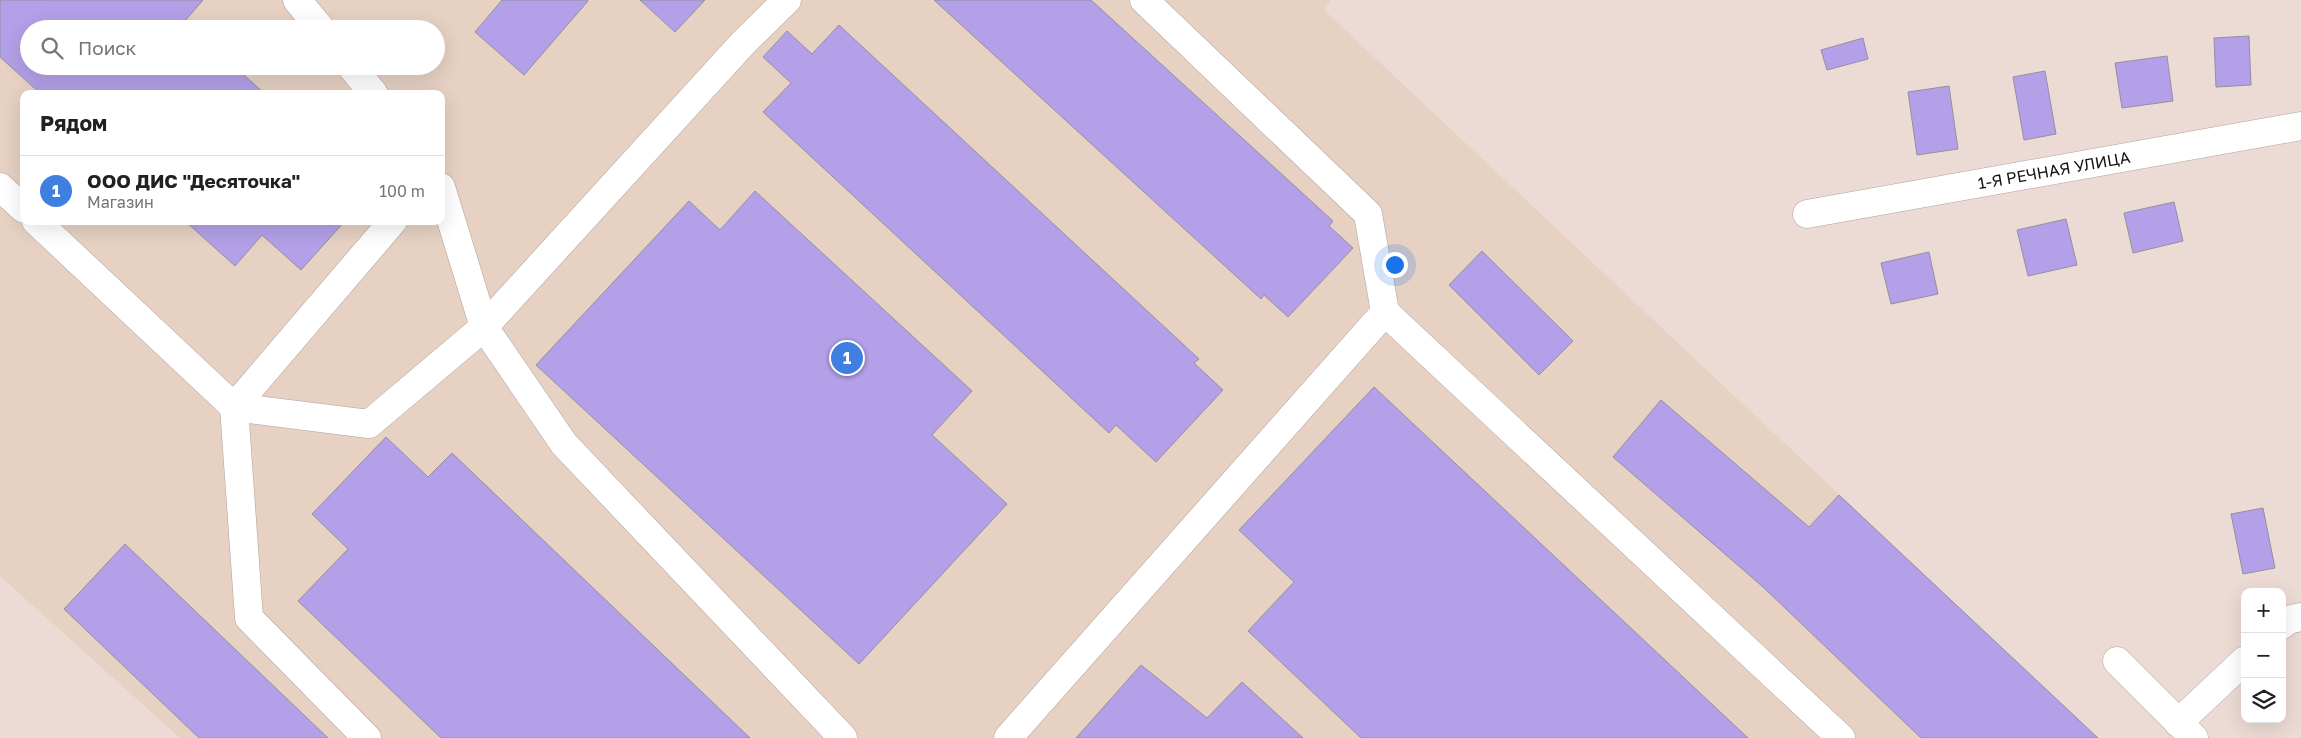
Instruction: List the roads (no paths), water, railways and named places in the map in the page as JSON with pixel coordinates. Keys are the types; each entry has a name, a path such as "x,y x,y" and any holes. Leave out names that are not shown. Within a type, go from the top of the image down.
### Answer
{"street":[{"path":"297,0 314,20"},
{"path":"40,225 234,407 369,424 484,327 744,42 787,0"},
{"path":"1144,0 1368,214 1385,312 1841,738"},
{"path":"358,75 371,90"},
{"name":"1-Я РЕЧНАЯ УЛИЦА","path":"1807,214 2301,126"},
{"path":"0,187 20,205"},
{"path":"445,200 484,327 564,444 843,738"},
{"path":"368,738 249,618 234,407 390,225"},
{"path":"1008,738 1385,312"},
{"path":"2117,661 2186,730 2241,665"}],"place":[{"name":"ООО ДИС \"Десяточка\"","path":"847,358"}]}
